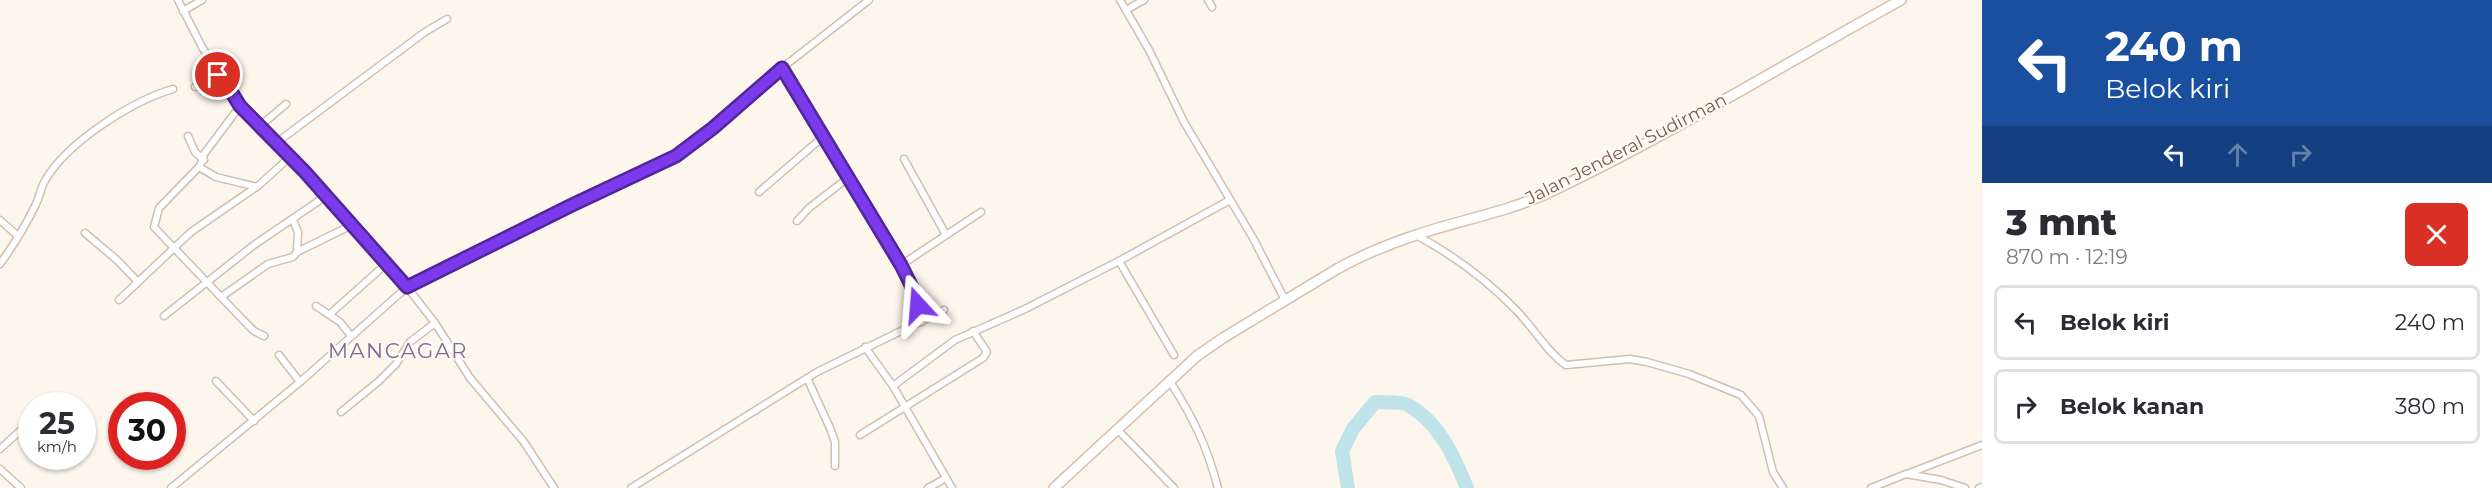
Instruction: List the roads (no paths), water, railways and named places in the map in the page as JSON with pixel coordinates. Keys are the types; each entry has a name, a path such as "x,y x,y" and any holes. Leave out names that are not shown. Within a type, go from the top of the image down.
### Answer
{"main road":[{"name":"Jalan Jenderal Sudirman","path":"1054,488 1169,380 1223,338 1356,259 1416,235 1549,192 1627,152 1901,0"}],"street":[{"path":"178,0 199,41 240,106 326,196 407,287 435,323 466,372 524,442 554,488"},
{"path":"183,11 202,0"},
{"path":"171,488 300,382 407,287 676,156 868,0"},
{"path":"1120,0 1149,50 1184,122 1285,300"},
{"path":"1126,10 1144,0"},
{"path":"1208,0 1212,7"},
{"path":"276,143 424,32 447,20"},
{"path":"782,68 901,265 913,289 922,322"},
{"path":"195,87 211,81 219,72"},
{"path":"0,264 35,205 45,180 60,160 110,120 136,104 173,89"},
{"path":"260,126 286,104"},
{"path":"240,106 204,154 202,164 181,183 155,214 154,227 254,331 264,336"},
{"path":"188,136 202,164 216,177 260,184"},
{"path":"759,192 824,136"},
{"path":"119,300 174,248 213,216 260,184 290,157"},
{"path":"904,159 946,235"},
{"path":"797,221 809,208 849,177"},
{"path":"164,316 207,280 326,196"},
{"path":"892,386 955,340 1025,309 1230,200"},
{"path":"901,265 981,212"},
{"path":"0,220 18,236"},
{"path":"290,222 298,232 293,256"},
{"path":"221,297 268,264 293,256 352,225"},
{"path":"85,233 117,260 138,282"},
{"path":"1416,235 1447,252 1496,291 1566,365 1630,359 1689,374 1741,395 1759,416 1773,472 1783,488"},
{"path":"1119,261 1174,355"},
{"path":"332,312 386,264"},
{"path":"316,306 332,312 351,336"},
{"path":"631,488 807,378 865,347 944,310"},
{"path":"341,412 379,381 396,364 410,342 435,323"},
{"path":"860,435 983,358 987,352 973,331"},
{"path":"865,347 892,386 953,488"},
{"path":"279,355 300,382"},
{"path":"807,378 835,442 835,466"},
{"path":"1169,380 1200,430 1211,459 1218,488"},
{"path":"216,381 254,421"},
{"path":"904,406 953,488"},
{"path":"1117,429 1174,488"},
{"path":"0,449 18,433"},
{"path":"1871,488 1982,445"},
{"path":"0,469 21,488"},
{"path":"1906,474 1941,480 1965,488"},
{"path":"928,488 946,478"}],"waterway":[{"path":"1348,488 1342,451 1353,429 1375,402 1408,405 1429,421 1445,442 1467,488"}],"district":[{"name":"MANCAGAR","path":"398,350"}]}
